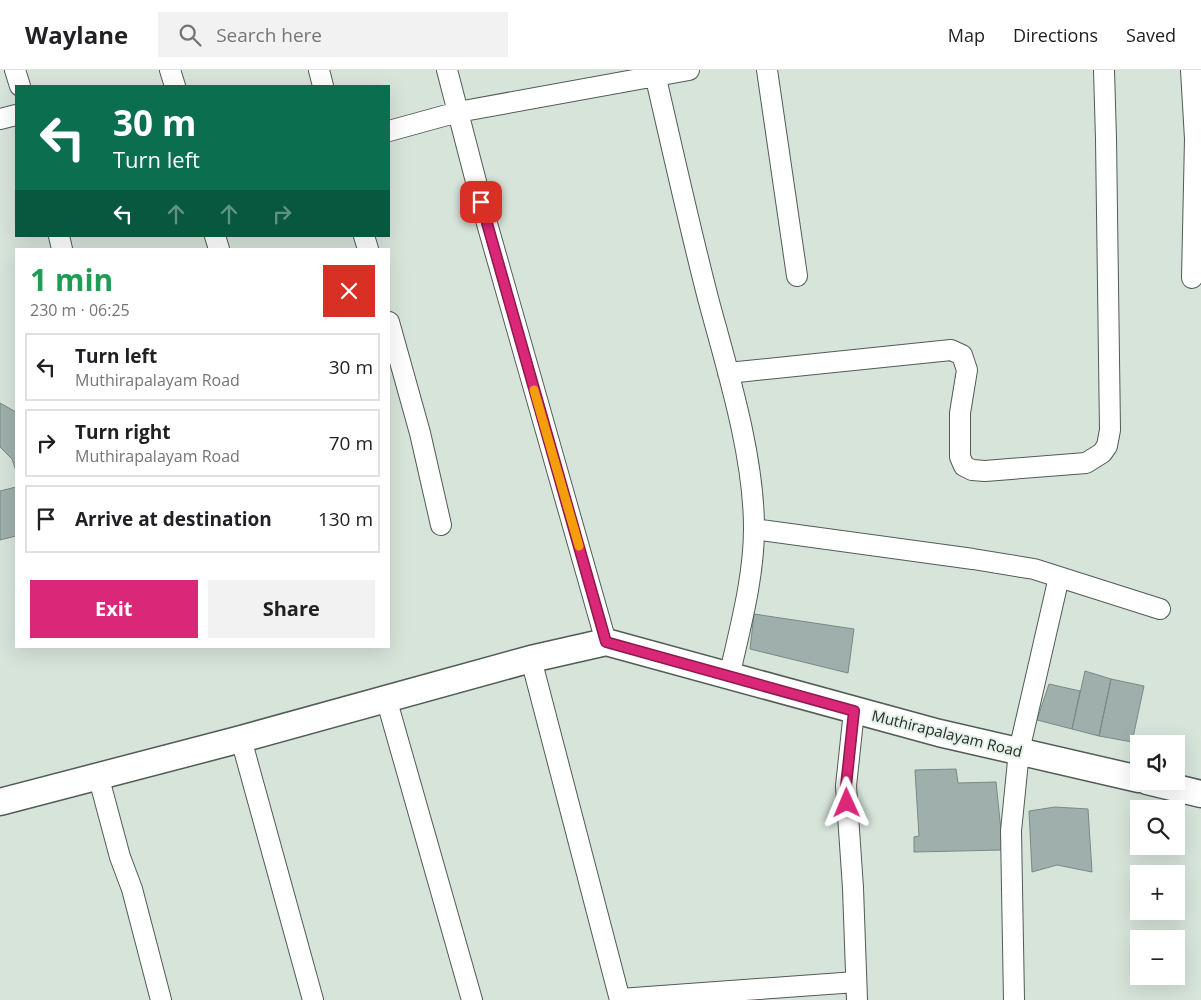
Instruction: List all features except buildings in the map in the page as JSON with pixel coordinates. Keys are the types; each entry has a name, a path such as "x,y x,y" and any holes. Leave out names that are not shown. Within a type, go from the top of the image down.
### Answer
{"street":[{"path":"15,70 20,85"},
{"path":"170,70 175,85"},
{"path":"319,70 323,85"},
{"path":"0,802 98,775 241,740 531,659 606,642 486,220 447,70"},
{"path":"390,131 458,112 655,74 688,70"},
{"path":"767,70 797,276"},
{"path":"728,373 951,350 962,355 967,370 960,413 960,457 964,466 972,470 985,471 1067,465 1086,463 1102,453 1107,446 1110,430 1104,70"},
{"path":"1191,70 1195,139 1192,278"},
{"path":"655,74 696,250 728,373 752,490 754,529 748,590 729,677"},
{"path":"0,119 15,115"},
{"path":"390,326 420,433 441,525"},
{"path":"754,529 1034,569 1160,609"},
{"path":"1014,1000 1011,831 1019,752 1058,577"},
{"name":"Muthirapalayam Road","path":"606,642 939,734 1130,777"},
{"path":"531,659 620,1000 857,991 853,888 846,786 854,711"},
{"path":"386,698 472,1000"},
{"path":"241,740 313,1000"},
{"path":"98,775 120,857 132,889 161,1000"},
{"path":"1185,790 1200,793"}],"slow traffic":[{"path":"534,390 579,546"}],"route":[{"path":"481,202 606,642 854,711 846,786 847,803"}]}
